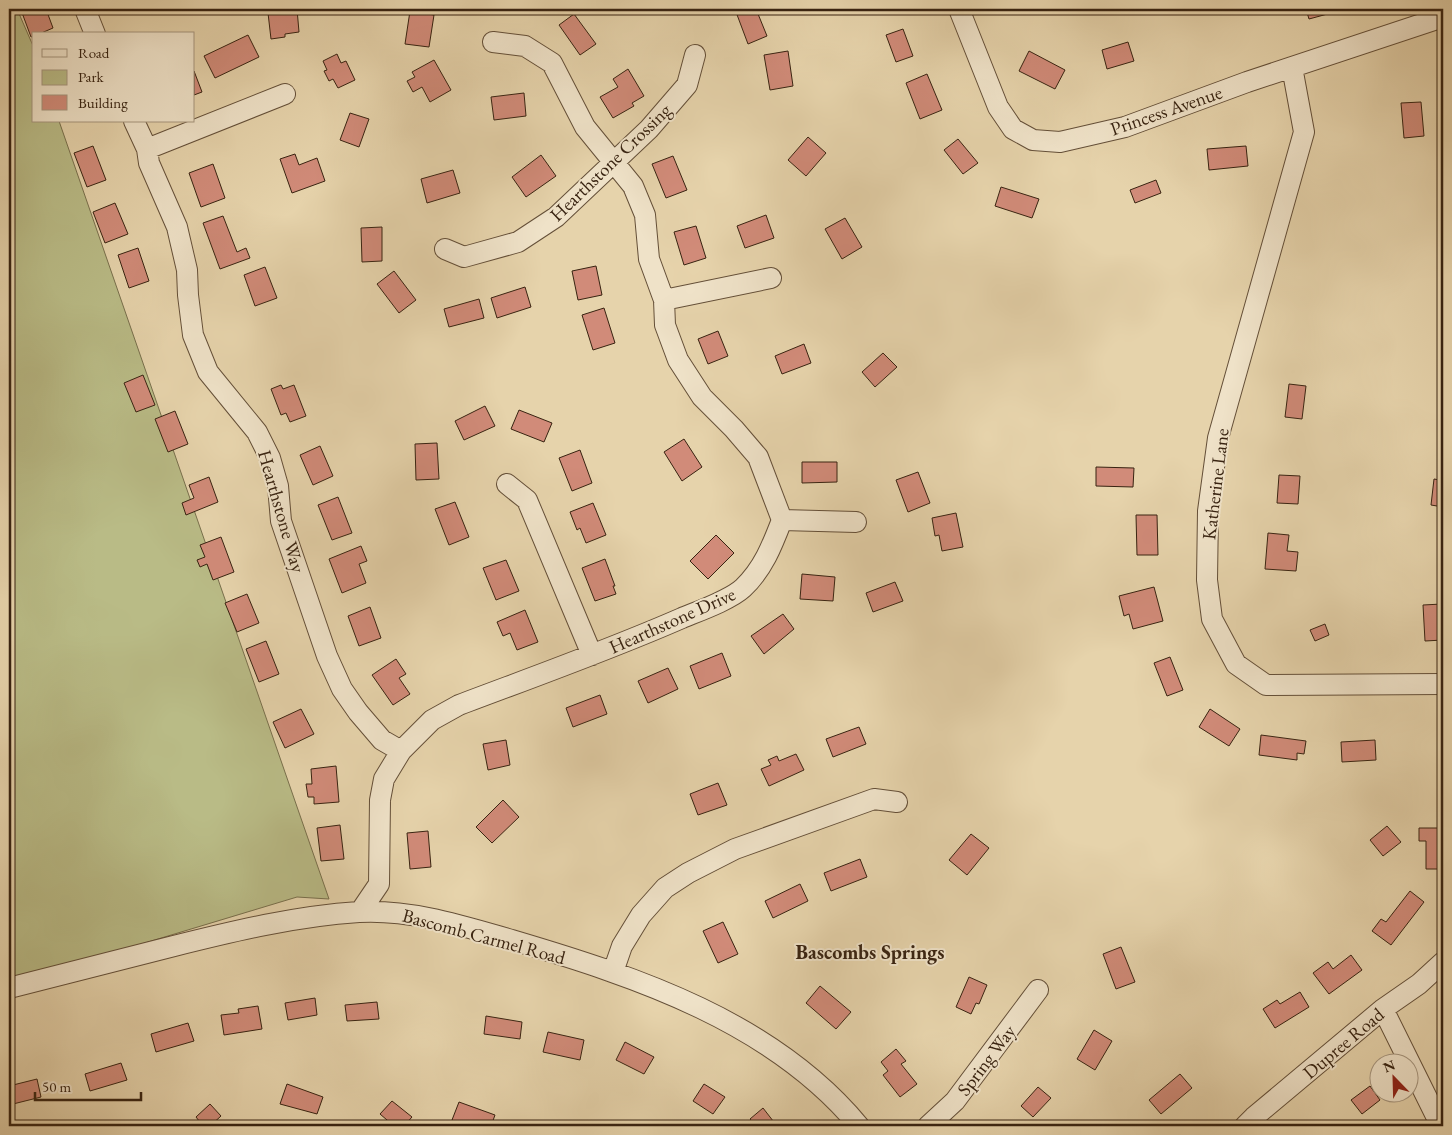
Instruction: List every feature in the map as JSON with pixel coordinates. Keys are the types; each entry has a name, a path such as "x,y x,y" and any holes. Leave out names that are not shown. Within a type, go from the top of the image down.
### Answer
{"street":[{"path":"85,9 93,32"},
{"name":"Princess Avenue","path":"959,9 998,106 1013,128 1033,140 1060,142 1125,128 1246,82 1443,17"},
{"path":"493,42 525,46 552,63 585,127 633,186 645,215 649,259 664,300 665,325 678,360 702,397 758,457 782,520 856,522"},
{"name":"Hearthstone Crossing","path":"445,249 464,257 518,242 556,218 614,164 687,85 695,55"},
{"name":"Katherine Lane","path":"1292,67 1304,132 1218,438 1208,511 1207,580 1212,620 1236,664 1266,685 1443,684"},
{"path":"148,149 285,94"},
{"name":"Hearthstone Way","path":"134,122 148,149 149,163 177,226 187,270 193,335 208,372 256,432 270,458 278,486 281,520 328,656 342,689 358,712 382,740 401,751"},
{"path":"664,300 771,278"},
{"path":"507,484 527,500 592,655"},
{"name":"Hearthstone Drive","path":"360,912 380,884 378,867 380,800 384,780 401,751 432,720 459,705 652,632 741,590 759,571 782,520"},
{"path":"613,972 622,946 641,915 665,888 688,873 736,849 874,799 897,802"},
{"name":"Bascomb Carmel Road","path":"9,988 239,930 324,915 391,912 429,919 545,950 613,972 675,996 779,1052 815,1082 859,1126"},
{"name":"Dupree Road","path":"1245,1126 1383,1009 1419,984 1443,962"},
{"name":"Spring Way","path":"928,1126 955,1101 1038,990"},
{"path":"1383,1009 1441,1126"}],"green space":[{"path":"9,9 17,9 32,43 32,122 59,122 329,899 297,897 9,984"}],"building":[{"path":"46,9 53,28 44,32 32,32 31,37 21,10"},
{"path":"297,9 299,32 271,39 268,13"},
{"path":"745,9 756,9 767,36 748,44 736,12"},
{"path":"1306,9 1346,9 1309,19"},
{"path":"410,11 434,15 429,47 405,44"},
{"path":"574,14 596,44 580,55 559,25"},
{"path":"903,29 913,56 896,62 886,35"},
{"path":"248,35 259,57 215,78 204,56"},
{"path":"1128,42 1134,61 1107,69 1102,50"},
{"path":"788,51 793,86 770,90 764,55"},
{"path":"1029,51 1065,70 1055,89 1019,71"},
{"path":"337,54 341,63 346,61 355,80 338,88 333,79 329,81 324,71 327,70 323,61"},
{"path":"434,60 451,90 430,102 422,87 413,92 407,81 415,77 412,72"},
{"path":"628,69 644,96 632,103 634,106 613,118 600,97 618,87 613,79"},
{"path":"195,74 202,92 195,95"},
{"path":"927,74 942,110 920,119 906,83"},
{"path":"524,93 526,116 494,120 491,97"},
{"path":"1421,102 1424,136 1404,138 1401,103"},
{"path":"350,113 369,119 359,147 340,140"},
{"path":"808,137 826,153 806,176 788,160"},
{"path":"958,139 978,163 963,174 944,150"},
{"path":"93,146 106,180 87,187 74,153"},
{"path":"1246,146 1248,166 1209,170 1207,149"},
{"path":"295,154 299,165 317,158 325,181 292,193 280,159"},
{"path":"541,155 556,176 526,197 512,177"},
{"path":"673,156 687,190 666,198 652,164"},
{"path":"213,164 225,198 201,207 189,173"},
{"path":"453,170 460,193 427,203 421,179"},
{"path":"1156,180 1161,193 1135,203 1130,190"},
{"path":"1001,187 1039,199 1032,218 995,206"},
{"path":"115,203 128,234 105,243 93,212"},
{"path":"766,215 774,238 745,248 737,226"},
{"path":"223,216 237,252 246,248 250,258 220,269 203,223"},
{"path":"845,218 862,247 842,259 825,229"},
{"path":"696,226 706,258 684,265 674,232"},
{"path":"382,227 382,261 362,262 361,228"},
{"path":"138,248 149,281 129,288 118,255"},
{"path":"596,266 602,295 578,300 572,271"},
{"path":"265,267 277,298 255,306 244,275"},
{"path":"394,271 416,300 399,313 377,284"},
{"path":"525,287 531,307 497,318 491,298"},
{"path":"479,299 484,318 449,327 444,309"},
{"path":"604,308 615,343 593,350 582,315"},
{"path":"718,331 728,356 708,364 698,339"},
{"path":"804,344 811,363 782,374 775,356"},
{"path":"883,353 897,367 875,387 862,372"},
{"path":"143,375 155,405 136,412 124,383"},
{"path":"1289,384 1306,386 1302,419 1285,417"},
{"path":"281,385 283,389 294,385 306,416 290,422 286,413 281,415 271,389"},
{"path":"485,406 495,426 464,440 455,421"},
{"path":"519,410 552,423 544,442 511,429"},
{"path":"175,411 188,444 168,452 155,419"},
{"path":"684,439 702,467 682,481 664,452"},
{"path":"437,443 439,479 416,480 415,444"},
{"path":"320,446 333,476 313,485 300,455"},
{"path":"580,450 592,483 572,491 559,458"},
{"path":"802,462 837,462 837,482 802,483"},
{"path":"1442,465 1443,507 1431,505 1434,479 1440,480"},
{"path":"1096,467 1134,468 1133,487 1096,486"},
{"path":"918,472 930,503 908,512 896,480"},
{"path":"1279,475 1300,476 1298,504 1277,503"},
{"path":"209,477 218,502 186,515 182,503 194,498 189,485"},
{"path":"338,497 352,533 332,540 318,505"},
{"path":"455,502 469,537 449,545 435,509"},
{"path":"593,503 606,535 586,543 580,528 577,530 570,512"},
{"path":"956,513 963,547 942,551 939,535 935,536 932,518"},
{"path":"1136,515 1157,515 1158,555 1137,555"},
{"path":"1268,533 1289,535 1287,551 1298,552 1296,571 1265,569"},
{"path":"716,535 734,553 708,579 690,561"},
{"path":"221,537 234,572 213,580 207,564 200,567 197,560 205,557 200,545"},
{"path":"361,546 367,561 359,564 366,583 342,593 329,559"},
{"path":"605,559 616,594 595,601 582,568"},
{"path":"506,560 519,591 496,600 483,568"},
{"path":"802,574 835,577 833,601 800,599"},
{"path":"895,582 903,601 873,612 866,593"},
{"path":"1154,587 1163,621 1133,629 1129,614 1124,616 1119,596"},
{"path":"247,594 259,623 237,632 225,603"},
{"path":"1442,604 1443,640 1425,641 1423,605"},
{"path":"370,607 381,638 359,646 348,616"},
{"path":"525,610 538,642 517,650 510,633 503,636 497,622"},
{"path":"783,614 794,629 764,654 751,636"},
{"path":"1325,624 1329,635 1315,641 1310,630"},
{"path":"266,641 279,674 259,682 246,649"},
{"path":"722,653 731,676 699,689 690,666"},
{"path":"1170,657 1183,690 1167,696 1154,663"},
{"path":"396,659 406,674 399,678 410,694 393,705 372,675"},
{"path":"668,668 678,689 648,703 638,681"},
{"path":"600,695 607,714 573,727 566,708"},
{"path":"301,709 314,734 285,748 273,722"},
{"path":"1210,709 1240,729 1229,746 1199,727"},
{"path":"859,727 866,744 833,757 826,739"},
{"path":"1261,735 1306,741 1304,754 1297,753 1297,760 1259,755"},
{"path":"506,740 510,765 488,770 483,744"},
{"path":"1375,740 1376,760 1342,762 1341,742"},
{"path":"796,754 804,770 769,786 761,769 771,765 768,760 777,756 779,761"},
{"path":"336,766 339,802 314,804 314,797 308,797 306,784 312,784 311,769"},
{"path":"718,783 727,805 698,815 690,794"},
{"path":"503,800 519,817 492,843 476,827"},
{"path":"340,825 344,859 321,861 317,828"},
{"path":"1387,826 1401,842 1383,856 1370,840"},
{"path":"1419,828 1443,828 1443,869 1426,869 1426,841 1419,841"},
{"path":"428,831 431,867 410,869 407,833"},
{"path":"971,834 989,848 967,875 949,860"},
{"path":"860,859 867,877 831,891 824,873"},
{"path":"800,884 808,901 773,918 765,901"},
{"path":"1410,891 1424,902 1391,945 1372,931 1381,919 1386,922"},
{"path":"723,922 738,954 718,963 703,931"},
{"path":"1121,947 1135,982 1116,989 1103,954"},
{"path":"1351,955 1362,970 1329,994 1313,973 1328,962 1333,969"},
{"path":"969,977 987,985 979,1004 976,1003 971,1014 956,1007"},
{"path":"820,986 851,1012 836,1029 806,1003"},
{"path":"1300,992 1309,1007 1275,1028 1263,1009 1277,1000 1280,1004"},
{"path":"315,998 317,1015 288,1020 285,1003"},
{"path":"377,1002 379,1019 347,1021 345,1005"},
{"path":"258,1006 262,1029 224,1035 221,1015 239,1013 238,1009"},
{"path":"486,1016 522,1022 520,1039 484,1034"},
{"path":"188,1023 194,1041 156,1052 151,1034"},
{"path":"1094,1030 1112,1041 1095,1070 1077,1059"},
{"path":"548,1032 584,1040 580,1060 543,1052"},
{"path":"625,1042 654,1057 644,1074 616,1060"},
{"path":"896,1049 906,1061 901,1064 917,1084 900,1097 883,1075 888,1071 881,1062"},
{"path":"121,1063 127,1080 90,1091 85,1074"},
{"path":"1180,1074 1192,1088 1161,1114 1149,1100"},
{"path":"37,1079 41,1097 9,1105 9,1086"},
{"path":"287,1084 323,1097 317,1114 280,1104"},
{"path":"704,1084 725,1097 713,1114 693,1101"},
{"path":"1370,1086 1370,1102 1377,1102 1362,1114 1351,1100"},
{"path":"1038,1087 1051,1098 1033,1117 1021,1106"},
{"path":"392,1101 412,1117 404,1126 394,1126 380,1114"},
{"path":"459,1102 495,1115 491,1126 470,1126 452,1120"},
{"path":"210,1104 221,1116 210,1126 203,1126 196,1117"},
{"path":"763,1108 777,1126 756,1126 750,1119"}],"district":[{"name":"Bascombs Springs","path":"870,952"}]}
